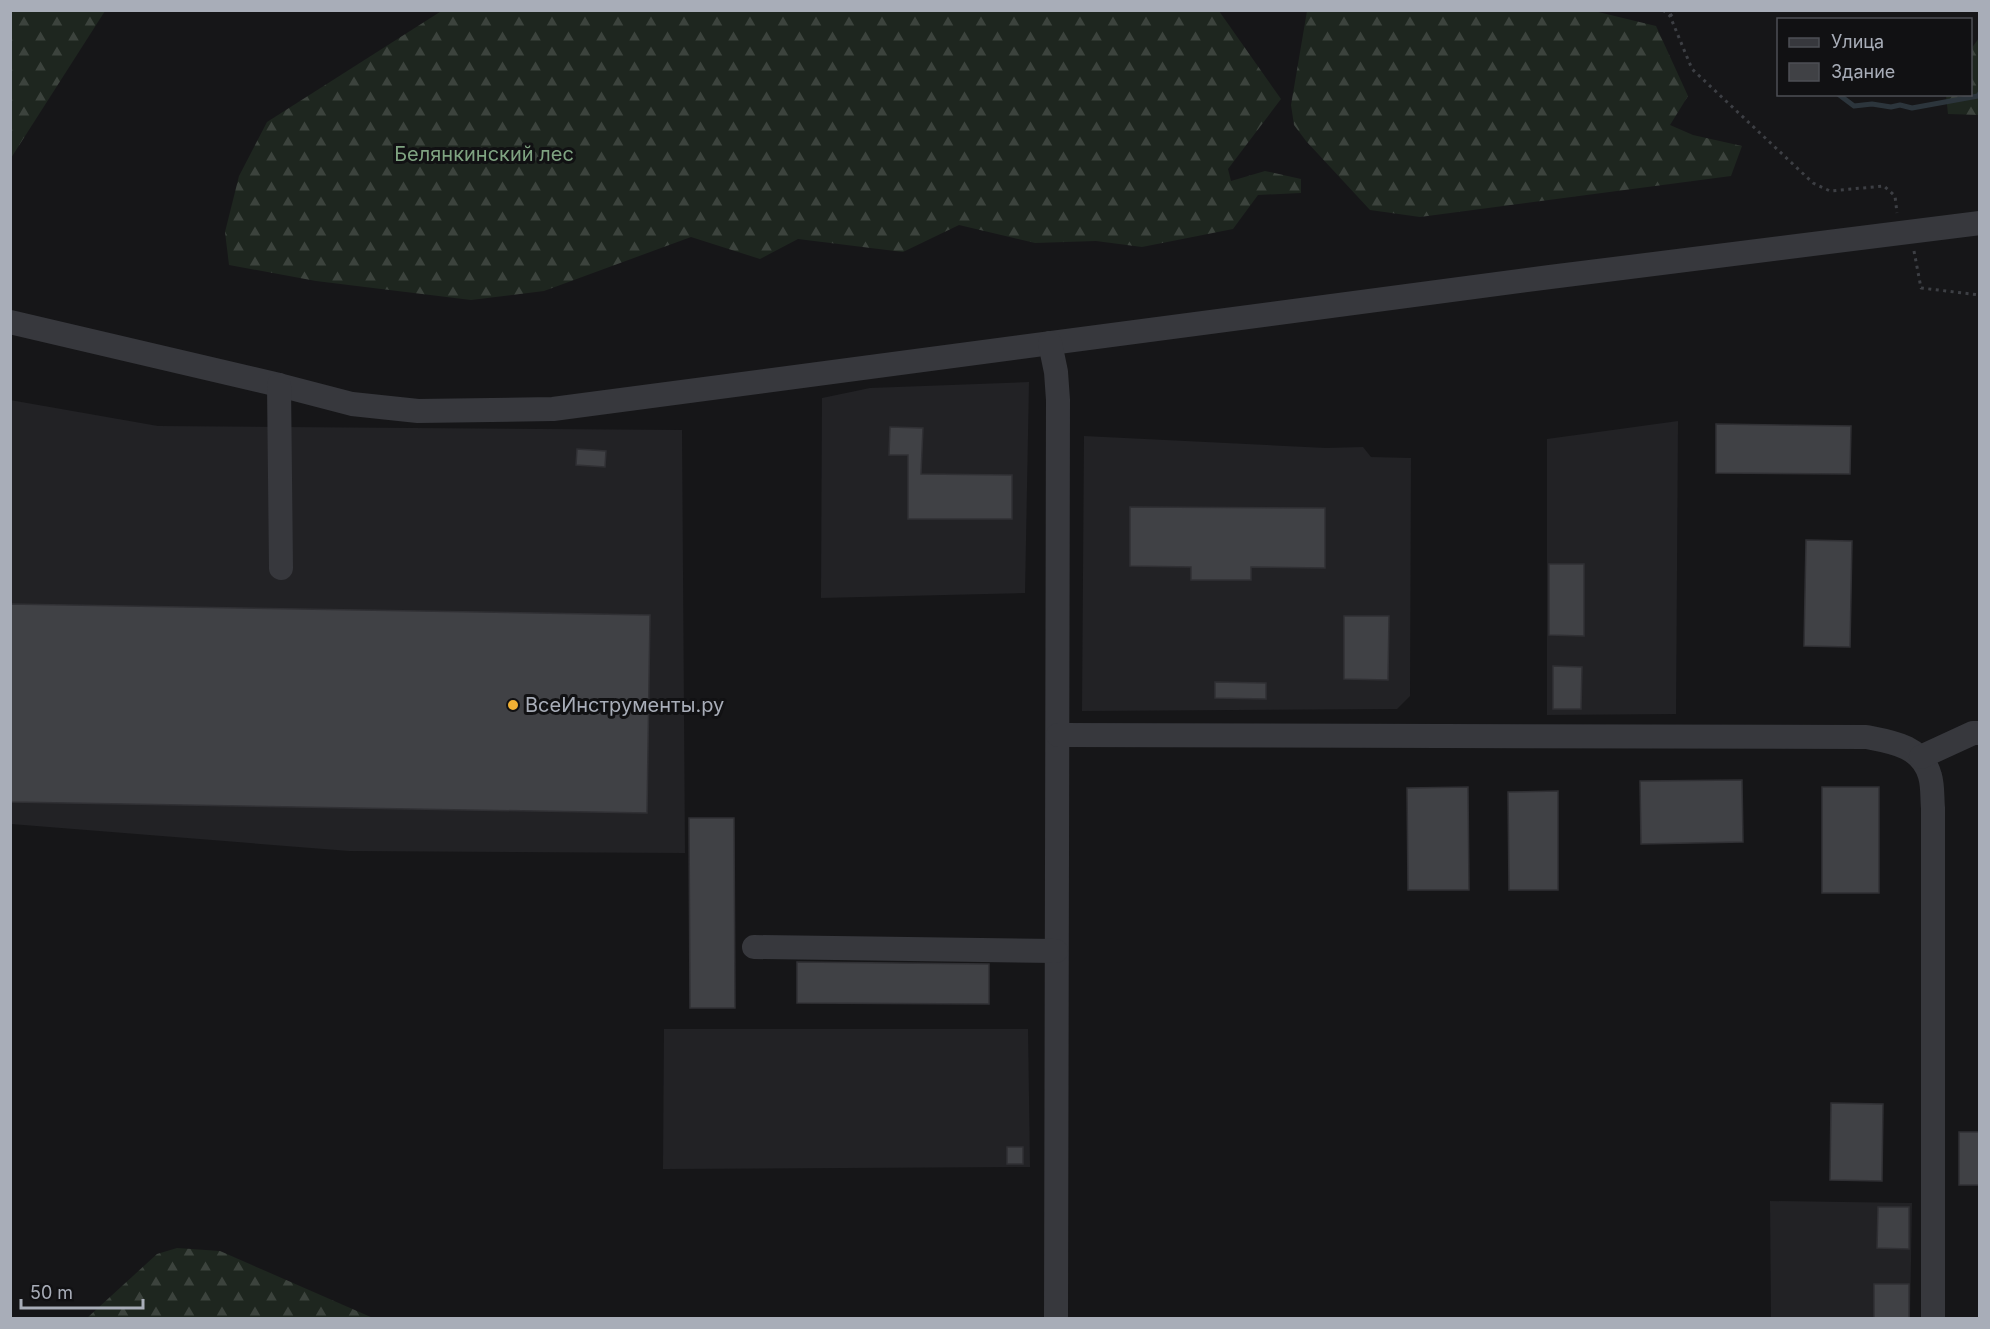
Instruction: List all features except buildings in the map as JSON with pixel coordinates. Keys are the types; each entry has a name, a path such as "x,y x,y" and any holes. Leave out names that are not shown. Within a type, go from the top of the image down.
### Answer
{"street":[{"path":"10,322 352,404 384,409 450,412 553,410 1562,275 1980,223"},
{"path":"1050,343 1056,372 1058,400 1056,1318"},
{"path":"279,385 281,568"},
{"path":"1921,757 1973,734 1980,734"},
{"path":"1058,735 1866,737 1891,741 1909,749 1921,757 1930,776 1933,808 1933,1318"},
{"path":"754,947 1056,951"}],"path":[{"path":"1663,10 1670,16 1692,69 1813,183 1830,191 1884,186 1896,196 1921,288 1980,295"},
{"path":"1670,16 1677,10"}],"shaded area":[{"path":"1029,382 1025,593 821,598 822,398 870,388"},
{"path":"10,400 158,426 682,430 685,853 349,851 11,824"},
{"path":"1678,421 1676,714 1547,715 1547,439"},
{"path":"1084,436 1326,448 1363,447 1371,457 1411,458 1410,696 1397,709 1082,711"},
{"path":"664,1029 1028,1029 1030,1167 663,1169"},
{"path":"1770,1201 1912,1203 1910,1318 1771,1318"}],"green space":[{"name":"Белянкинский лес","path":"443,10 1219,11 1281,99 1228,169 1231,181 1265,171 1301,179 1301,193 1258,195 1233,229 1142,247 1096,241 1035,243 959,225 903,252 798,239 760,259 691,237 544,291 471,300 316,281 229,265 225,232 239,176 267,122"},
{"path":"1590,10 1656,26 1688,96 1670,125 1693,135 1742,146 1731,176 1420,217 1370,210 1294,125 1291,105 1307,11"},
{"path":"10,11 105,11 11,158"},
{"path":"1979,38 1979,115 1948,114 1946,96 1972,96 1972,48"},
{"path":"177,1248 220,1251 373,1318 87,1318 157,1254"}],"waterway":[{"path":"1841,96 1854,106 1872,104 1912,108 1978,96 1980,93"}],"place":[{"name":"ВсеИнструменты.ру","path":"513,705"}]}
